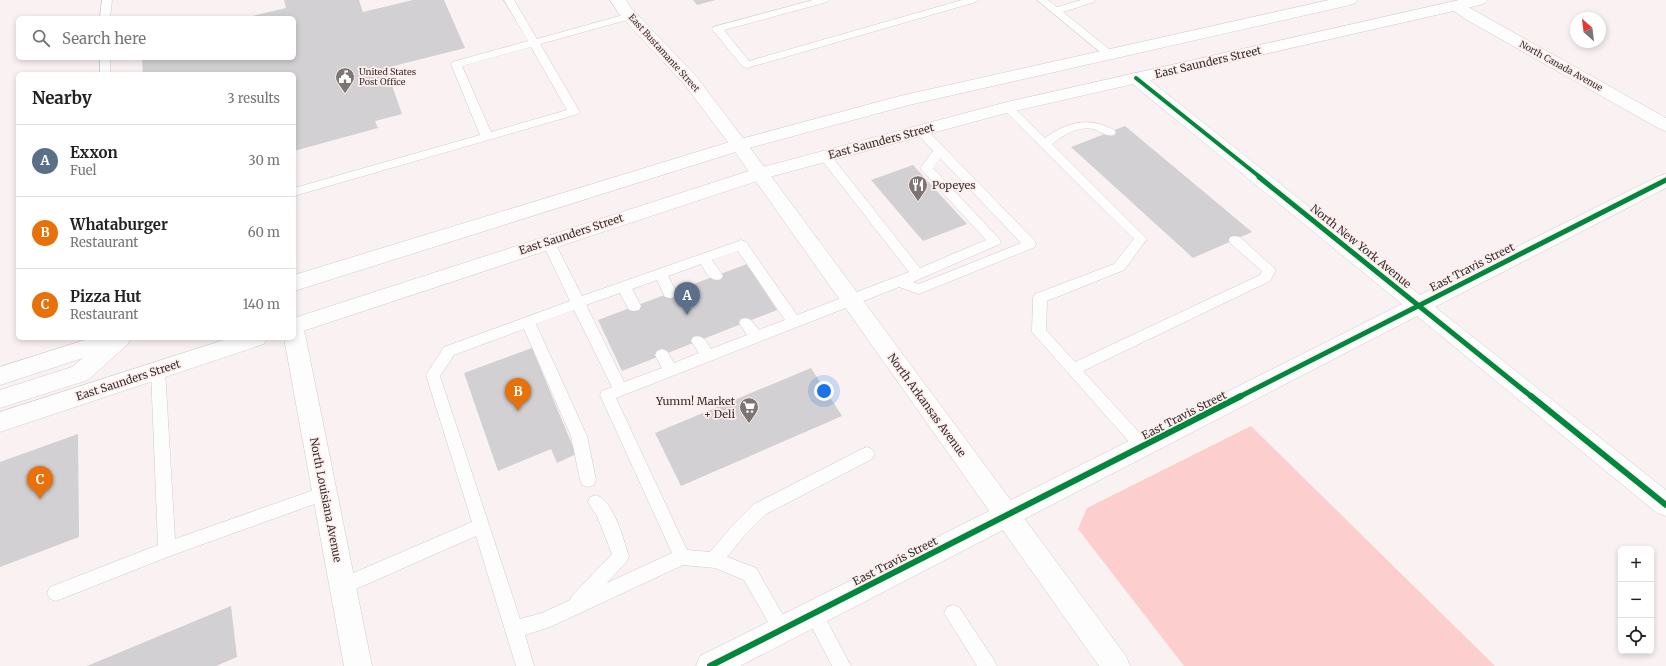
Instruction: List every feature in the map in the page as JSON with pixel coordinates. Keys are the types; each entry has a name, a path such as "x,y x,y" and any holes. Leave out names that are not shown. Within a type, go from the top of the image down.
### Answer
{"main road":[{"name":"East Bustamante Street","path":"618,0 630,16 690,80 739,145"},
{"path":"296,282 739,145 906,100 1349,0"},
{"name":"East Saunders Street","path":"296,325 759,174 1007,107 1454,3 1480,0"},
{"name":"North Canada Avenue","path":"1454,3 1473,17 1666,125"},
{"name":"North New York Avenue","path":"1136,78 1666,504"},
{"name":"North Arkansas Avenue","path":"739,145 1116,666"},
{"name":"East Travis Street","path":"710,666 1008,516 1666,180"},
{"path":"0,376 114,340"},
{"path":"0,399 80,374 118,340"},
{"name":"East Saunders Street","path":"0,422 250,340"},
{"name":"North Louisiana Avenue","path":"295,340 358,666"}],"lane":[{"path":"106,16 107,0"},
{"path":"296,191 574,112 509,0"},
{"path":"824,0 717,29 747,65 973,0"},
{"path":"1042,0 1109,54"},
{"path":"1055,11 1091,0"},
{"path":"486,136 456,64 630,16"},
{"path":"105,60 105,72"},
{"path":"1007,107 1141,239 1119,267 1040,298 1039,332 1143,447"},
{"path":"1045,144 1063,130 1077,127 1092,125 1110,132"},
{"path":"899,282 919,289 1030,244 920,130"},
{"path":"682,557 607,395 899,282 995,241 926,168 939,151"},
{"path":"825,156 918,274"},
{"path":"1073,369 1265,278 1269,270 1235,240"},
{"path":"548,242 622,390"},
{"path":"525,666 433,375 449,351 578,303 742,245 794,322"},
{"path":"704,258 716,276"},
{"path":"660,274 670,293"},
{"path":"624,287 634,306"},
{"path":"528,322 541,348 579,436 588,480"},
{"path":"746,323 756,337"},
{"path":"698,341 708,356"},
{"path":"662,355 670,370"},
{"path":"158,370 167,549"},
{"path":"714,560 739,530 760,509 867,454"},
{"path":"56,593 167,549 325,493"},
{"path":"572,608 621,556 604,512 596,502"},
{"path":"343,586 481,526"},
{"path":"514,629 544,621 682,557 714,560 750,574 782,630"},
{"path":"953,613 988,666"},
{"path":"814,614 842,666"}],"shaded area":[{"path":"1251,426 1495,666 1184,666 1078,529 1087,508"}],"building":[{"name":"United States Post Office","path":"284,0 359,0 363,12 413,0 444,0 465,48 386,68 402,114 375,121 378,128 296,150 296,72 143,72 142,60 296,60 296,16 252,16 286,8"},
{"path":"693,0 716,0 697,5"},
{"path":"1125,126 1252,232 1193,258 1071,147"},
{"name":"Popeyes","path":"913,165 967,224 923,241 871,180"},
{"path":"747,264 777,310 622,371 598,320"},
{"path":"532,348 576,454 557,463 551,449 498,471 464,373"},
{"name":"Yumm! Market + Deli","path":"811,368 842,416 681,486 655,433"},
{"path":"78,434 79,537 0,567 0,462"},
{"path":"231,606 237,657 216,666 87,666"}],"cycle path":[{"path":"1136,78 1666,505"},
{"path":"710,666 1666,180"}],"place":[{"name":"United States Post Office","path":"345,94"},
{"name":"Popeyes","path":"918,202"},
{"name":"Exxon","path":"687,315"},
{"name":"Whataburger","path":"518,411"},
{"name":"Yumm! Market + Deli","path":"749,424"},
{"name":"Pizza Hut","path":"40,499"}]}
